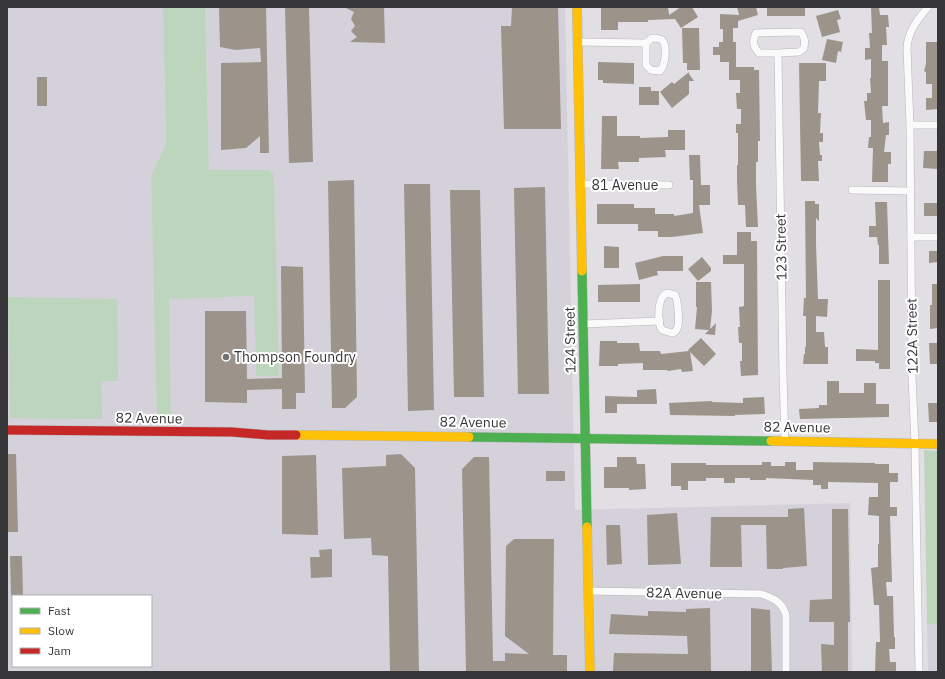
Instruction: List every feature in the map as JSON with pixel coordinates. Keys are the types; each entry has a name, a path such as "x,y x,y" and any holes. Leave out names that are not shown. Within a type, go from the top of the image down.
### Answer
{"street":[{"name":"124 Street","path":"577,7 590,672"},
{"name":"122A Street","path":"919,672 915,444 912,376 911,191 908,42 912,29 928,7"},
{"path":"801,32 805,42 804,48 799,52 778,53 759,53 754,48 753,39 756,33 801,32"},
{"path":"578,42 646,43 652,38 659,38 663,42 665,62 660,71 651,70 646,65 646,43"},
{"name":"123 Street","path":"778,53 785,441"},
{"path":"910,125 938,125"},
{"name":"81 Avenue","path":"581,184 669,185"},
{"path":"852,190 911,191"},
{"path":"911,237 938,237"},
{"path":"664,294 673,294 677,297 678,326 672,333 662,330 660,321 660,299 664,294"},
{"path":"583,324 660,321"},
{"name":"82 Avenue","path":"7,430 232,432 268,435 586,438 938,444"},
{"name":"82A Avenue","path":"589,591 761,594 771,597 783,607 786,615 786,672"}],"shaded area":[{"path":"7,7 163,7 166,144 151,176 155,299 254,296 256,376 279,376 268,170 209,171 205,7 565,7 575,510 850,503 852,672 7,672"},
{"path":"927,624 938,624 938,672 928,672"}],"green space":[{"path":"163,7 205,7 209,170 268,170 274,175 279,376 256,376 254,296 169,299 171,419 157,419 151,176 166,144"},
{"path":"8,297 117,299 118,381 101,381 102,419 10,418"},
{"path":"924,450 938,451 938,624 927,624"}],"building":[{"path":"219,7 266,7 269,153 260,153 260,136 246,148 221,150 221,63 261,62 260,48 236,50 220,47"},
{"path":"285,7 309,7 313,162 289,163"},
{"path":"344,7 384,7 385,43 350,42 357,37 351,31 355,26 351,19 354,12"},
{"path":"512,7 558,7 561,129 504,129 501,26 511,26"},
{"path":"601,7 668,7 669,15 681,7 692,7 698,17 681,28 675,19 648,20 648,22 618,22 618,30 601,30"},
{"path":"737,7 756,7 758,15 738,21 738,28 733,28 733,42 736,42 736,67 754,67 754,70 759,70 760,141 758,141 758,162 756,162 758,227 746,227 745,205 738,205 738,133 736,133 736,124 741,124 741,109 737,109 736,93 740,93 740,80 729,80 729,62 720,62 720,55 713,55 713,47 719,47 719,42 723,42 723,29 720,29 720,14 739,15"},
{"path":"767,7 805,7 805,16 767,16"},
{"path":"871,7 879,7 880,15 888,15 889,27 886,27 887,45 882,45 882,61 888,61 888,106 882,106 883,123 889,122 889,135 886,135 884,152 891,152 891,164 888,164 888,182 872,182 873,148 868,148 869,137 871,137 871,120 866,120 864,101 867,101 867,93 871,93 871,59 865,60 865,48 870,48 869,33 872,33"},
{"path":"838,10 841,19 837,20 840,32 822,37 816,16"},
{"path":"682,28 699,28 700,70 687,70 687,63 683,63"},
{"path":"827,39 843,42 841,52 838,51 836,63 822,60"},
{"path":"926,42 938,42 938,109 926,110 926,98 932,98 932,84 926,84 926,72 924,71 926,64"},
{"path":"598,62 634,63 634,84 603,83 603,80 598,80"},
{"path":"799,63 826,63 826,81 819,81 818,113 821,113 820,133 823,133 823,142 819,142 822,161 818,161 819,181 801,181"},
{"path":"689,72 694,81 689,81 689,94 672,108 660,92 672,82 674,84"},
{"path":"37,77 47,77 47,106 37,106"},
{"path":"639,87 651,87 651,91 659,91 659,105 639,105"},
{"path":"602,116 617,116 617,136 640,136 640,138 668,137 668,130 685,130 685,150 665,150 666,157 639,158 639,162 618,162 619,169 601,169"},
{"path":"924,151 938,151 938,169 923,168"},
{"path":"689,155 700,155 701,185 710,185 710,205 699,205 703,233 672,237 658,237 658,231 638,231 638,224 597,224 597,204 634,204 634,208 655,208 655,214 674,214 674,216 693,213 693,180 690,180"},
{"path":"354,180 357,397 345,408 332,408 328,181"},
{"path":"404,184 430,184 434,410 408,411"},
{"path":"545,187 549,394 518,394 514,188"},
{"path":"450,190 480,190 484,397 454,397"},
{"path":"805,201 815,201 815,204 819,204 819,221 816,218 818,299 828,299 827,317 816,316 816,332 824,332 825,347 828,347 828,364 803,364 806,347 806,316 803,316 804,298 806,298"},
{"path":"875,202 887,202 889,264 879,264 879,245 877,237 869,237 869,226 876,226"},
{"path":"924,203 937,203 937,216 924,216"},
{"path":"737,232 751,232 751,241 757,241 758,375 741,376 740,361 742,361 742,343 739,343 738,327 740,327 739,307 744,306 744,264 723,264 723,255 737,255"},
{"path":"604,246 619,247 619,268 604,268"},
{"path":"929,251 938,251 938,262 929,263"},
{"path":"663,256 683,256 683,271 657,271 658,275 639,280 635,263"},
{"path":"702,257 711,268 711,271 698,281 688,269"},
{"path":"281,266 303,267 305,393 296,393 296,409 282,409 282,389 247,390 247,403 205,402 205,311 246,311 247,379 282,378"},
{"path":"878,280 890,280 890,369 879,369 879,363 875,363 875,361 856,361 856,349 878,350"},
{"path":"696,282 711,282 712,311 710,329 716,323 715,335 705,334 709,330 695,329 697,307"},
{"path":"640,284 640,302 598,302 598,285"},
{"path":"932,284 938,284 938,328 930,329 930,305 932,305"},
{"path":"701,338 716,354 704,366 690,352 693,371 682,372 681,369 668,371 643,370 643,363 618,364 618,366 599,366 600,341 639,343 640,351 660,351 661,354 689,351 688,350"},
{"path":"929,343 938,343 938,364 930,364"},
{"path":"827,381 839,381 839,393 864,393 864,383 876,383 876,404 889,404 889,417 800,419 799,409 819,408 819,405 827,405"},
{"path":"656,389 657,404 617,404 617,413 605,413 605,396 637,397 637,390"},
{"path":"764,397 765,414 735,416 670,415 669,403 712,401 743,403 743,398"},
{"path":"928,403 938,403 938,422 929,422"},
{"path":"7,454 16,454 18,532 7,532"},
{"path":"401,454 415,468 419,672 390,672 388,556 372,555 371,538 344,539 342,468 386,466 386,455"},
{"path":"316,455 318,535 282,534 282,456"},
{"path":"474,457 489,457 493,661 505,661 505,653 529,654 505,636 506,546 514,539 554,539 553,655 567,655 567,671 466,672 462,469"},
{"path":"617,457 636,457 637,464 645,464 646,489 629,490 629,488 604,488 604,467 617,467"},
{"path":"762,462 771,462 771,466 785,466 785,462 796,462 796,470 813,470 813,462 889,464 889,473 898,473 898,482 890,482 890,507 897,507 897,516 890,516 892,582 886,582 887,596 893,596 895,649 889,649 890,662 896,662 896,672 875,672 876,642 880,642 879,605 874,605 871,568 878,567 879,516 868,515 869,497 878,497 878,483 828,482 828,489 821,489 821,485 813,485 813,480 766,478 766,480 750,480 750,478 735,478 735,483 724,483 724,478 706,478 706,481 688,481 688,490 681,490 681,486 671,486 671,463 706,463 706,465 762,465"},
{"path":"546,471 565,471 565,481 546,481"},
{"path":"804,508 807,566 767,569 766,525 741,525 742,567 710,567 711,517 788,517 788,509"},
{"path":"832,509 848,509 850,622 848,622 848,672 822,672 821,644 834,645 834,622 809,622 810,600 832,599"},
{"path":"677,513 681,564 648,565 647,515"},
{"path":"606,525 620,525 622,564 607,565"},
{"path":"332,549 332,577 311,578 310,557 320,557 319,550"},
{"path":"10,556 22,556 23,595 11,596"},
{"path":"710,608 711,672 613,671 614,653 688,654 687,636 609,634 611,614 648,616 648,611 686,612 686,609"},
{"path":"751,608 770,610 772,672 751,672"}],"traffic: fast":[{"path":"582,271 587,527"},
{"path":"469,437 771,441"}],"traffic: slow":[{"path":"577,7 582,271"},
{"path":"296,435 469,437"},
{"path":"771,441 938,444"},
{"path":"587,527 590,672"}],"traffic: jam":[{"path":"7,430 232,432 268,435 296,435"}],"place":[{"name":"Thompson Foundry","path":"226,357"}]}
